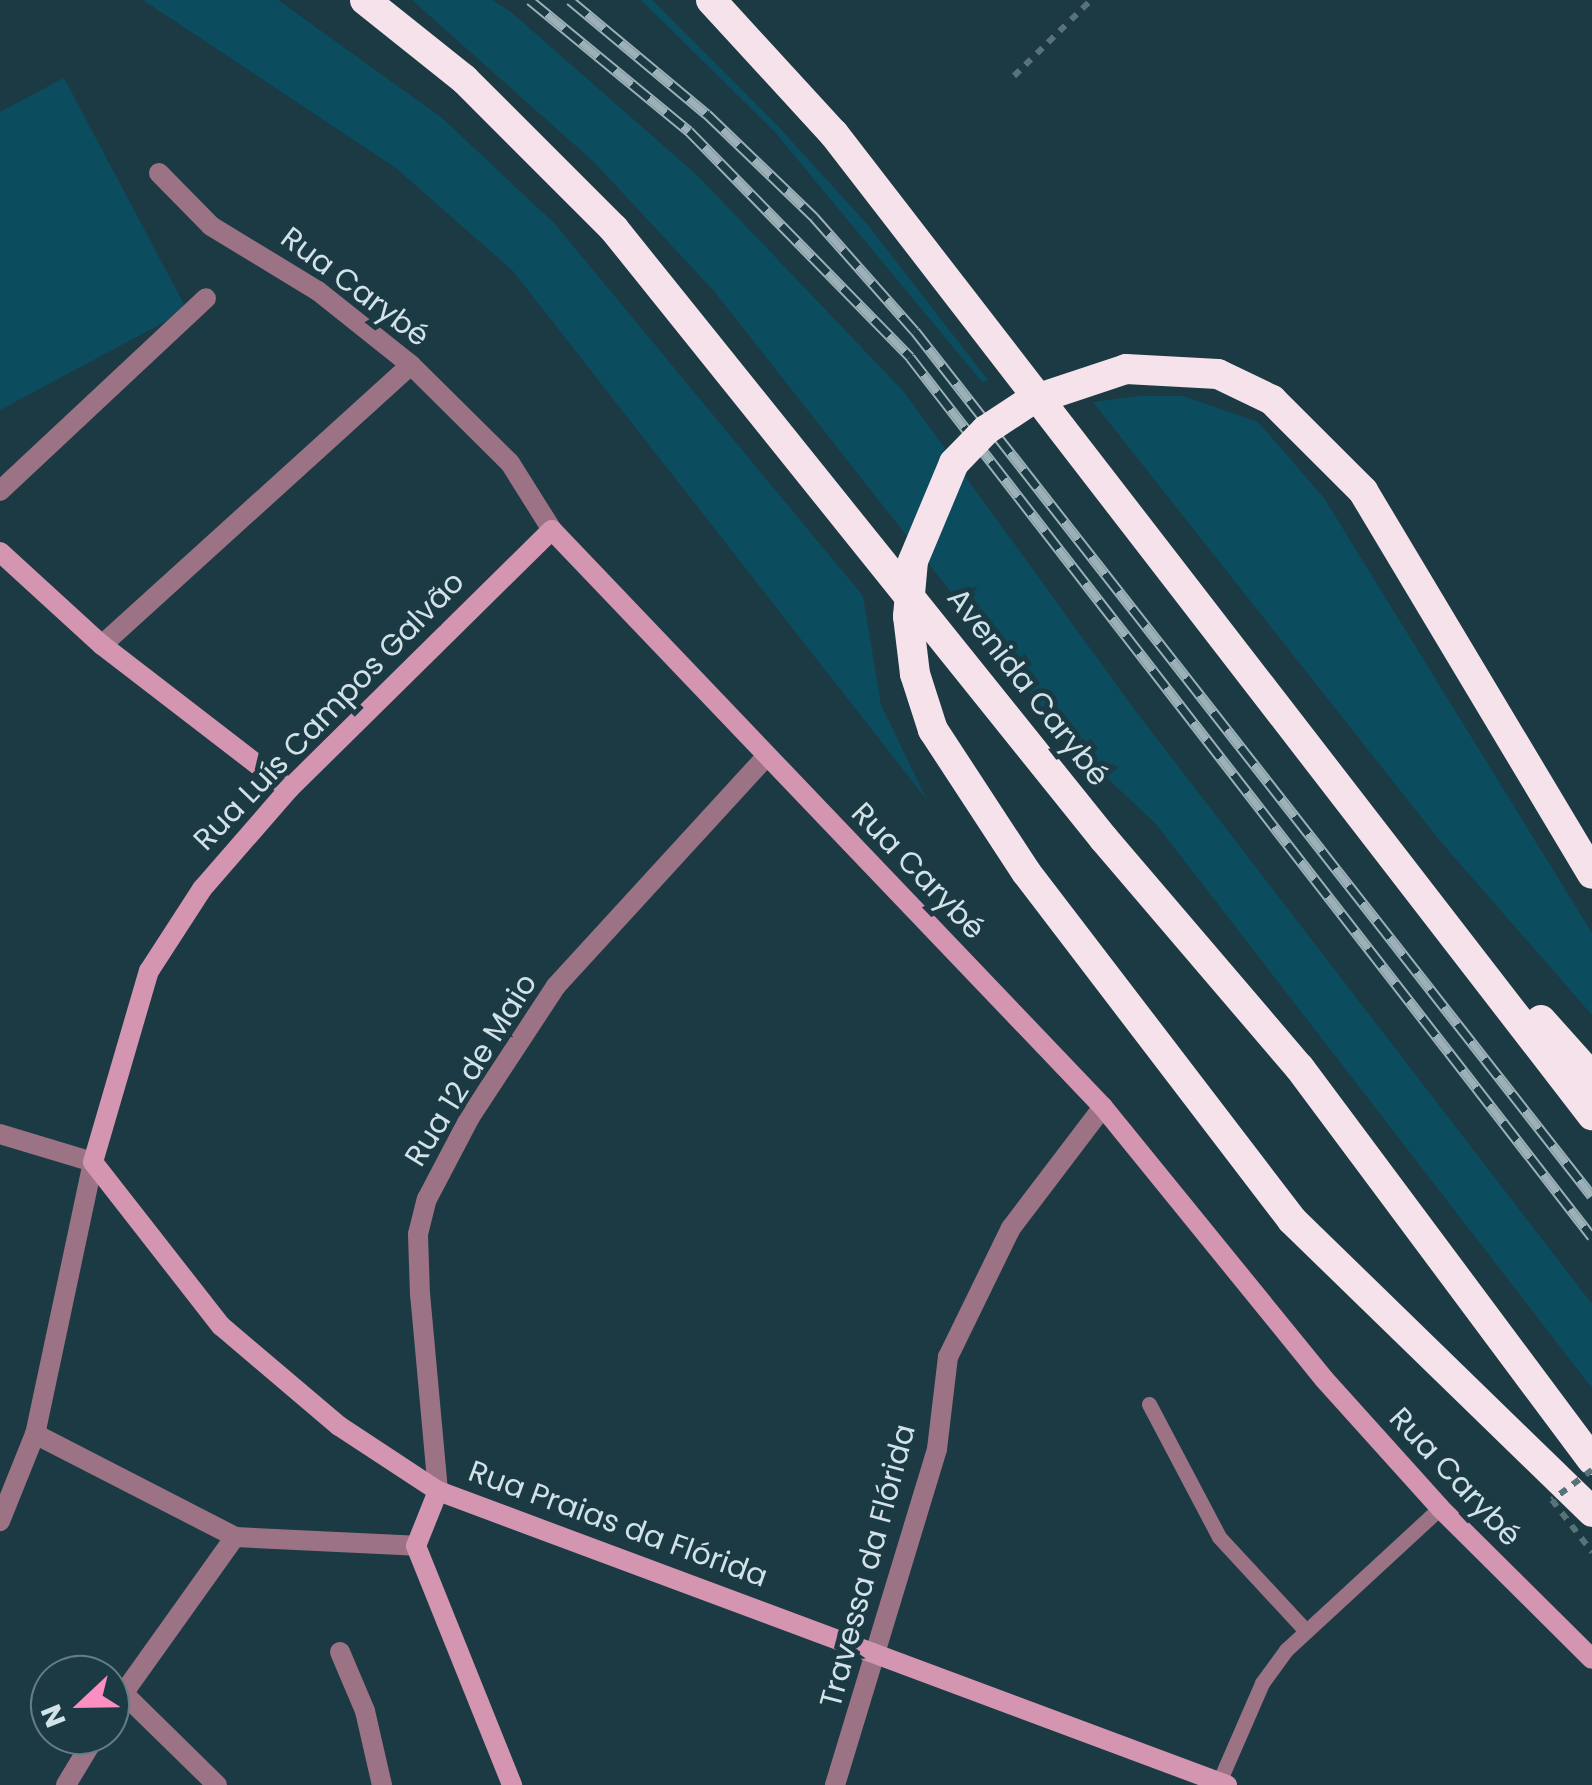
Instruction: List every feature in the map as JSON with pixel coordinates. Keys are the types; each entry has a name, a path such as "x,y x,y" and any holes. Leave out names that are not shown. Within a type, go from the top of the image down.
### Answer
{"highway":[{"name":"Avenida Carybé","path":"365,0 464,79 614,229 1092,824 1299,1067 1592,1460"},
{"path":"712,0 834,134 1592,1115"},
{"path":"1592,874 1364,491 1272,400 1218,374 1126,369 1030,401 986,430 954,463 913,561 908,616 915,674 933,730 1026,872 1292,1220 1592,1512"},
{"path":"1496,992 1539,1018 1592,1077"}],"street":[{"name":"Rua Carybé","path":"159,174 211,226 304,281 412,365 510,463 552,530 1103,1106 1324,1378 1440,1508 1592,1659"},
{"path":"0,491 206,298"},
{"path":"102,645 412,365"},
{"name":"Rua Luís Campos Galvão","path":"0,1521 36,1434 92,1162 149,971 202,889 289,789 466,608 552,530"},
{"path":"0,552 102,645 289,789"},
{"name":"Rua 12 de Maio","path":"438,1491 420,1296 418,1234 428,1199 470,1117 568,972 766,757"},
{"name":"Travessa da Flórida","path":"835,1785 880,1652 937,1449 941,1390 954,1343 1011,1228 1103,1106"},
{"path":"0,1134 92,1162"},
{"name":"Rua Praias da Flórida","path":"92,1162 221,1326 339,1426 438,1491 880,1652 1223,1783"},
{"path":"36,1434 235,1538 416,1546"},
{"path":"438,1491 416,1546 512,1785"},
{"path":"130,1681 235,1538"},
{"path":"340,1652 365,1712 382,1785"},
{"path":"130,1700 218,1785"},
{"path":"66,1785 84,1755"}],"lane":[{"path":"1149,1404 1220,1537 1306,1631"},
{"path":"1223,1783 1262,1684 1306,1631 1440,1508"}],"path":[{"path":"1014,76 1091,0"},
{"path":"1592,1470 1552,1500 1592,1552"}],"shaded area":[{"path":"143,0 278,0 442,118 554,223 863,596 881,705 927,800 513,271 396,168"},
{"path":"412,0 492,0 511,12 699,177 904,392 1134,709 1592,1304 1592,1388 1156,824 1070,743 714,291 594,162"},
{"path":"641,0 652,0 776,124 867,224 988,380 982,382 774,131"},
{"path":"64,78 187,310 0,410 0,112"},
{"path":"1183,396 1258,422 1324,498 1592,933 1592,1015 1441,842 1093,402"}],"railway":[{"path":"530,0 689,131 910,357 1592,1237"},
{"path":"570,0 707,114 814,217 915,331 1592,1196"}]}
